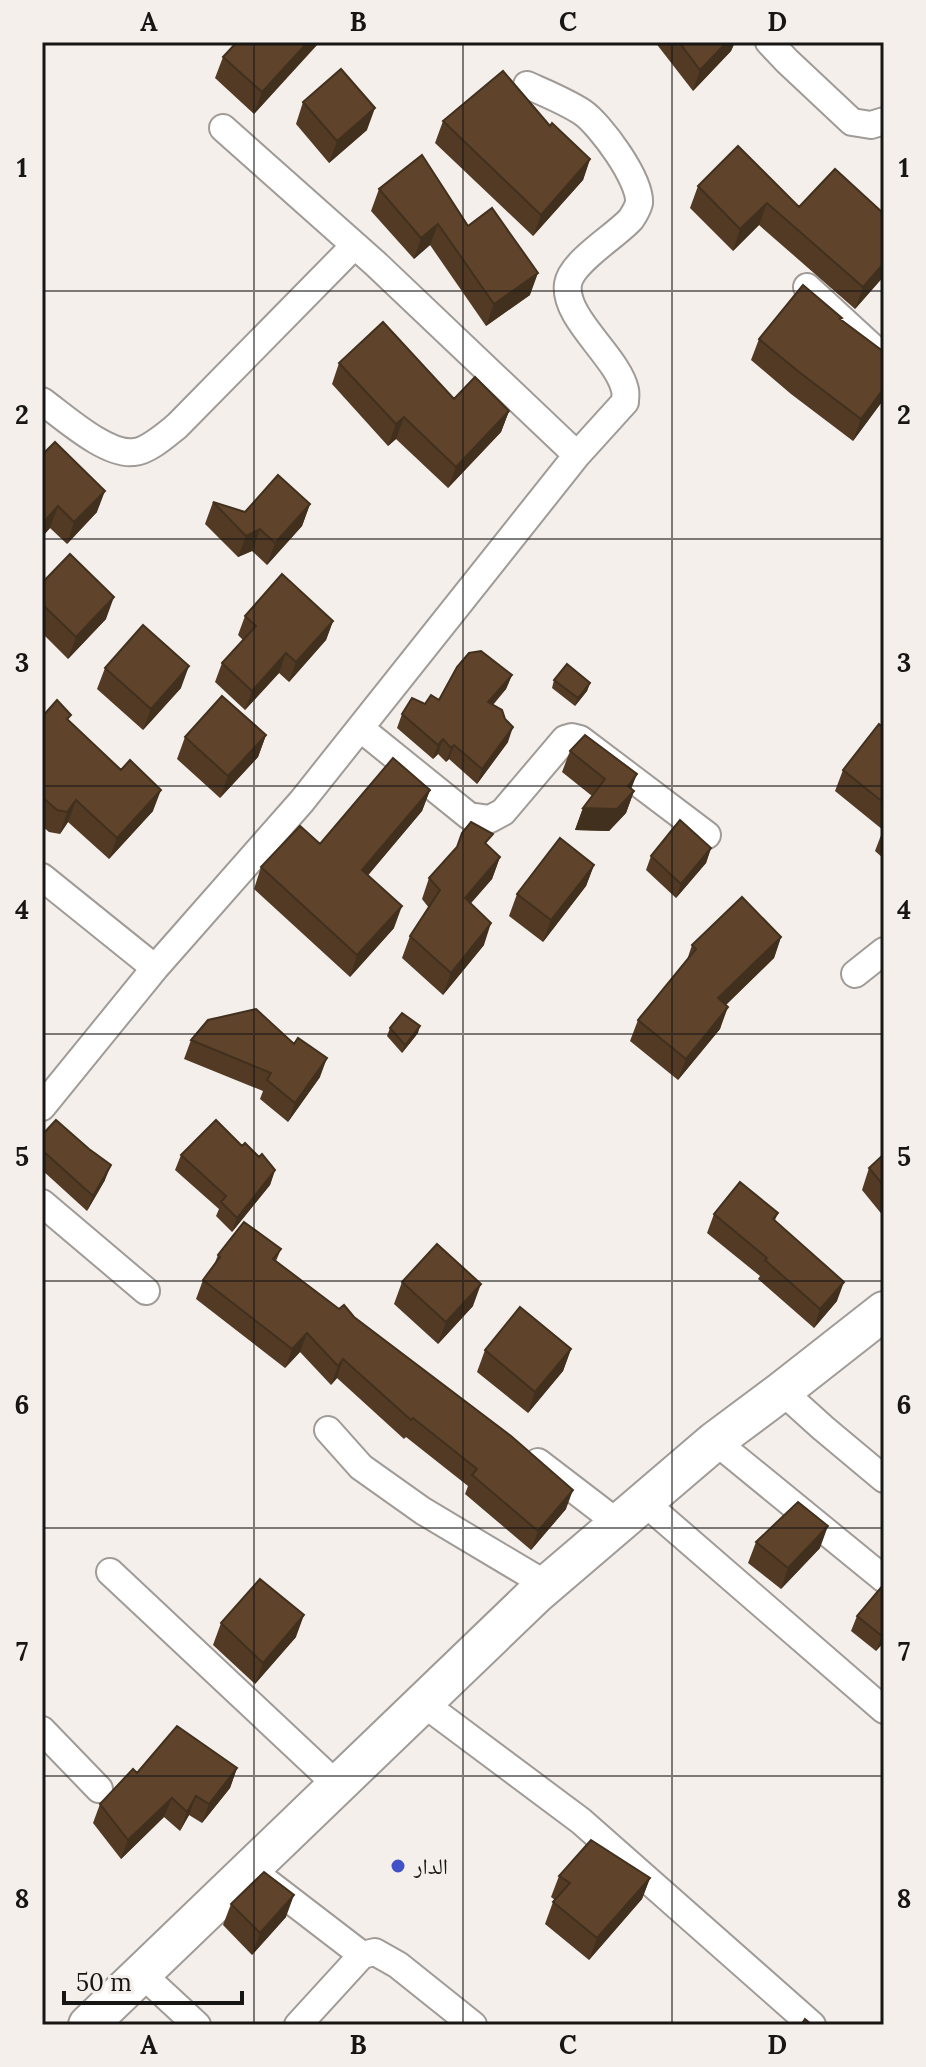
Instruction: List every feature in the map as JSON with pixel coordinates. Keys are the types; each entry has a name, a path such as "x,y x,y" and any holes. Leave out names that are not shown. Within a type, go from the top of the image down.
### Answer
{"street":[{"path":"769,42 852,122 871,125 884,121"},
{"path":"42,1107 155,968 302,801 577,455 625,402 625,389 615,368 570,303 568,283 580,264 632,218 639,203 635,183 611,141 583,112 527,85"},
{"path":"223,128 377,265 577,455"},
{"path":"42,401 107,448 135,452 158,441 177,426 354,246"},
{"path":"807,287 884,358"},
{"path":"360,728 469,816 490,819 503,812 565,739 580,739 707,835"},
{"path":"42,877 155,968"},
{"path":"855,974 884,951"},
{"path":"42,1203 146,1291"},
{"path":"88,2025 547,1585 715,1441 884,1311"},
{"path":"782,1391 884,1479"},
{"path":"328,1430 361,1467 423,1511 547,1585"},
{"path":"715,1441 884,1579"},
{"path":"524,1451 631,1513 884,1710"},
{"path":"110,1572 337,1785"},
{"path":"423,1703 581,1821 812,2025"},
{"path":"42,1730 99,1789"},
{"path":"250,1869 362,1955"},
{"path":"298,2025 362,1955 375,1952 398,1965 473,2025"},
{"path":"142,1974 197,2025"}],"building":[{"path":"237,42 308,42 262,92 223,57"},
{"path":"679,42 727,42 700,70"},
{"path":"341,69 375,108 337,141 303,102"},
{"path":"503,71 550,126 552,123 590,159 541,215 443,121"},
{"path":"738,146 799,207 835,169 884,214 884,263 863,287 767,203 740,229 698,186"},
{"path":"422,155 468,226 492,208 538,273 494,304 438,224 421,238 379,189"},
{"path":"803,285 840,319 884,352 884,388 861,419 759,339"},
{"path":"383,322 454,399 475,377 509,411 456,467 404,417 396,424 339,363"},
{"path":"55,442 105,491 74,522 58,506 42,524 42,455"},
{"path":"278,475 310,504 275,543 260,529 246,536 213,502 245,512"},
{"path":"70,554 114,597 76,637 42,604 42,583"},
{"path":"282,574 333,621 296,662 286,653 252,691 222,663 256,626 245,616"},
{"path":"143,625 189,666 151,709 105,668"},
{"path":"481,651 512,675 488,702 502,710 513,727 482,769 443,739 438,745 402,714 412,698 425,704 431,695 439,700 457,667 469,653"},
{"path":"567,664 590,683 578,698 554,680"},
{"path":"222,696 266,735 228,776 185,737"},
{"path":"57,700 71,715 67,719 121,770 130,760 161,790 117,838 76,800 67,812 57,810 42,797 42,717"},
{"path":"879,724 884,728 884,803 843,770"},
{"path":"585,735 637,774 628,786 634,791 617,809 583,808 605,779 570,751"},
{"path":"393,758 430,790 362,870 402,906 357,955 261,867 300,826 320,844"},
{"path":"680,820 711,848 681,884 651,856"},
{"path":"471,822 493,834 485,843 500,857 465,898 491,923 451,973 410,936 440,890 429,878 457,847 462,833"},
{"path":"560,838 594,865 551,920 517,894"},
{"path":"742,897 781,937 718,998 728,1007 686,1059 638,1020 696,949 692,945"},
{"path":"256,1009 294,1044 298,1038 327,1058 295,1103 267,1080 271,1073 191,1040 208,1020"},
{"path":"402,1013 420,1026 405,1045 390,1028"},
{"path":"56,1120 111,1165 93,1196 42,1150 42,1135"},
{"path":"216,1120 242,1146 245,1143 259,1157 262,1154 275,1170 237,1218 221,1202 226,1196 181,1155"},
{"path":"884,1154 884,1186 869,1168"},
{"path":"740,1182 778,1213 773,1219 844,1282 820,1309 765,1260 767,1258 714,1214"},
{"path":"244,1222 281,1249 273,1259 339,1309 344,1305 354,1317 511,1436 573,1490 538,1531 472,1475 477,1469 413,1418 411,1420 343,1359 338,1366 307,1333 292,1349 203,1280"},
{"path":"437,1244 481,1284 446,1322 402,1282"},
{"path":"520,1307 571,1349 535,1392 485,1350"},
{"path":"798,1502 828,1526 788,1568 756,1542"},
{"path":"260,1579 304,1615 263,1663 221,1623"},
{"path":"884,1584 884,1633 882,1636 857,1616"},
{"path":"177,1726 237,1768 209,1804 196,1796 187,1812 172,1798 128,1840 100,1804 133,1769 137,1773"},
{"path":"591,1840 650,1878 597,1938 553,1902 570,1883 559,1876"},
{"path":"264,1872 294,1895 260,1933 231,1904"}],"place":[{"name":"الدار","path":"398,1866"}]}
